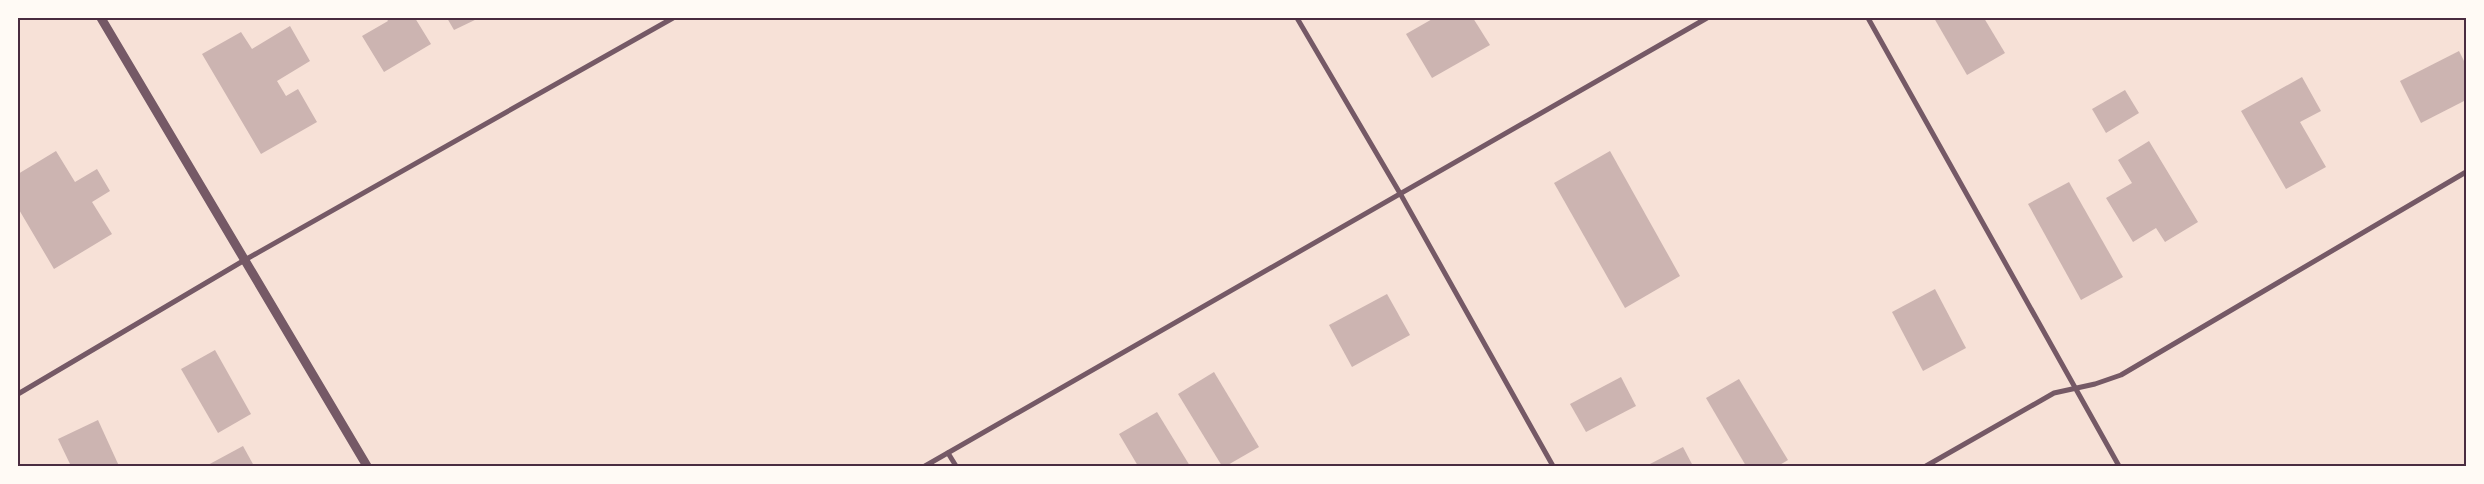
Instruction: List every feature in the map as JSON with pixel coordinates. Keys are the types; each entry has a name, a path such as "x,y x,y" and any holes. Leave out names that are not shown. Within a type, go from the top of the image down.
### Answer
{"street":[{"path":"101,18 243,261 367,466"},
{"path":"18,394 243,261 673,18"},
{"path":"1297,18 1401,195 1553,466"},
{"path":"925,466 1707,18"},
{"path":"1868,18 2119,466"},
{"path":"1926,466 2054,393 2121,375 2466,172"},
{"path":"948,453 956,466"}],"building":[{"path":"386,18 415,18 431,44 384,72 362,36 388,21"},
{"path":"447,18 479,18 454,30"},
{"path":"1434,18 1473,18 1490,45 1432,78 1406,34"},
{"path":"1934,18 1984,18 2005,53 1967,75"},
{"path":"290,26 310,61 277,81 286,96 298,89 317,122 261,154 202,54 241,32 252,49"},
{"path":"2459,51 2466,65 2466,100 2421,123 2400,81"},
{"path":"2302,77 2321,111 2300,122 2326,167 2286,189 2241,111"},
{"path":"2125,90 2139,113 2106,133 2092,109"},
{"path":"2149,141 2198,222 2165,242 2156,228 2133,242 2106,198 2132,183 2118,160"},
{"path":"56,151 75,182 97,169 110,191 92,202 112,234 54,269 18,208 18,174"},
{"path":"1610,151 1680,276 1625,308 1554,183"},
{"path":"2069,182 2123,277 2081,300 2028,204"},
{"path":"1935,289 1966,348 1923,371 1892,312"},
{"path":"1387,294 1410,335 1352,367 1329,325"},
{"path":"215,350 251,414 218,433 181,369"},
{"path":"1214,372 1259,447 1226,466 1222,466 1178,394"},
{"path":"1621,377 1636,406 1586,432 1570,404"},
{"path":"1739,379 1788,460 1778,466 1746,466 1706,398"},
{"path":"1157,412 1190,466 1138,466 1119,434"},
{"path":"98,420 119,466 71,466 58,439"},
{"path":"243,446 254,466 206,466"},
{"path":"1683,447 1693,466 1646,466"}]}
